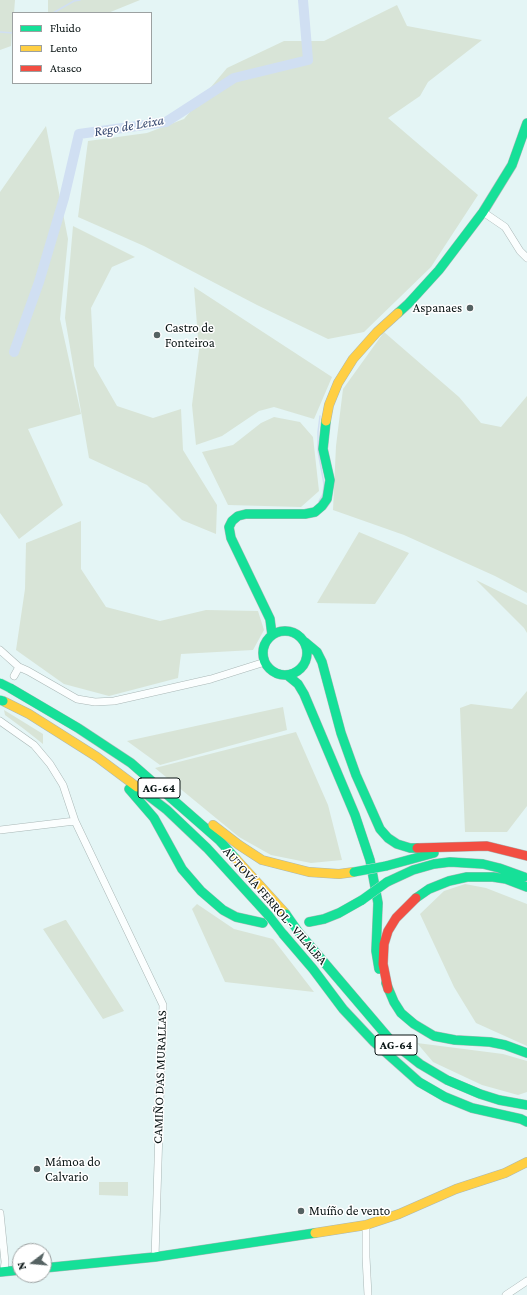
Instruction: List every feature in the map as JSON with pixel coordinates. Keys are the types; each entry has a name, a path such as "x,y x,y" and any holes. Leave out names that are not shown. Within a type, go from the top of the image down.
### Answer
{"main road":[{"path":"272,635 270,619 231,538 229,527 232,521 238,516 246,514 305,514 315,512 322,506 327,499 330,480 323,449 324,430 329,406 338,383 353,359 377,332 408,304 439,270 484,212 512,165 527,123"},
{"path":"270,619 277,626 300,635 308,649 306,663 295,673 288,675 274,672 265,662 263,655 266,640 276,632 286,630"},
{"path":"305,642 317,652 322,662 341,733 356,775 380,829 388,838 397,844 410,848 486,846 527,856"},
{"path":"302,668 301,675 304,694"},
{"path":"288,675 298,684 304,694 355,815 370,860 378,903 376,951 379,969 394,1002 401,1013 414,1024 434,1036 490,1042 505,1045 527,1053"},
{"name":"AUTOVÍA FERROL - VILALBA","path":"0,683 78,728 131,763 219,840 286,914 300,934 392,1042 420,1064 446,1080 480,1094 504,1101 527,1105"},
{"name":"AUTOVÍA FERROL - VILALBA","path":"2,700 29,714 97,757 173,815 207,848 266,920 283,934 313,969 343,1009 374,1042 419,1082 445,1097 472,1108 521,1119 527,1122"},
{"path":"97,757 112,775 136,796 154,818 182,869 200,891 223,910 236,917 266,920"},
{"path":"160,788 262,860 309,872 339,874 354,872 473,846"},
{"path":"309,922 324,919 339,913 362,900 387,882 413,870 434,864 450,862 489,866 527,879"},
{"path":"388,989 383,964 384,944 388,931 396,918 414,899 429,889 449,881 467,877 493,877 506,879 527,887"},
{"path":"490,1177 518,1163 527,1155"},
{"path":"52,1267 155,1256 366,1225 399,1214 456,1189 509,1171 527,1162"},
{"path":"2,1272 12,1271"}],"street":[{"path":"484,212 506,227 520,251 527,258"},
{"path":"0,650 19,667 77,699 95,702 114,701 211,679 265,662"},
{"path":"14,676 19,667"},
{"name":"CAMIÑO DAS MURALLAS","path":"0,721 34,745 50,764 63,785 75,821 163,1005 155,1256"},
{"path":"0,830 75,821"},
{"path":"0,1213 6,1262 2,1272"},
{"path":"366,1225 368,1295"},
{"path":"506,1295 527,1281"}],"green space":[{"path":"0,0 15,0 14,12 12,12 11,46 0,50"},
{"path":"48,0 140,0 110,12 48,12"},
{"path":"397,5 407,26 482,40 428,82 420,96 388,118 478,195 431,267 364,332 328,339 257,305 144,246 78,217 88,141 147,133 184,119 227,68 284,41 324,41"},
{"path":"46,126 68,239 60,319 81,414 28,429 63,505 19,539 0,513 0,192"},
{"path":"73,226 135,257 112,267 91,308 94,366 117,406 153,418 181,409 183,450 217,505 216,534 182,520 147,485 89,458 65,318"},
{"path":"194,287 332,377 314,419 274,407 259,411 222,436 196,445 192,405 199,350"},
{"path":"384,332 459,397 481,423 501,427 527,396 527,593 495,576 404,535 333,510 336,446 343,389"},
{"path":"274,417 300,422 313,437 319,491 301,507 228,505 202,452 233,445 261,423"},
{"path":"81,521 81,569 106,607 160,621 206,610 258,611 264,630 253,650 181,654 178,678 109,696 64,684 16,650 25,589 26,543"},
{"path":"359,532 409,553 375,604 317,603"},
{"path":"476,580 527,605 527,633 524,628"},
{"path":"527,691 527,806 507,832 465,832 460,708 471,704 512,709"},
{"path":"283,707 287,730 160,765 127,741"},
{"path":"4,710 43,734 43,744 5,715"},
{"path":"296,732 328,805 342,860 311,863 271,855 239,837 155,768"},
{"path":"465,884 486,888 527,904 527,1046 476,1023 454,987 420,914 444,891"},
{"path":"197,904 234,929 273,939 314,992 225,982 192,909"},
{"path":"65,920 124,1011 103,1019 43,929"},
{"path":"417,1043 503,1054 527,1061 527,1092 518,1095 482,1085 433,1062"},
{"path":"99,1182 128,1182 128,1196 99,1195"}],"waterway":[{"path":"55,12 74,1 80,0"},
{"name":"Rego de Leixa","path":"14,352 39,282 64,198 79,134 166,122 234,78 308,60 303,0"},
{"path":"0,32 12,33"},
{"path":"320,416 318,451 324,484 323,494 319,501 320,503"}],"traffic: fast":[{"path":"398,313 439,270 483,212 512,165 527,123"},
{"path":"272,635 270,619 231,538 229,527 232,521 238,516 246,514 305,514 315,512 322,506 327,499 330,480 323,449 326,421"},
{"path":"289,631 294,632 301,637 306,644 307,653 306,662 301,669 294,674 281,675 276,674 269,669 264,662 263,649 264,644 269,637 276,632 289,631"},
{"path":"305,642 317,652 322,662 341,733 356,775 380,829 388,838 397,844 410,848 417,848"},
{"path":"287,675 298,684 304,694 355,815 370,860 378,903 376,951 379,969"},
{"path":"0,683 10,688"},
{"path":"10,688 78,728 131,763 219,840 236,859"},
{"path":"137,787 167,810 207,848 269,916"},
{"path":"129,789 154,818 182,869 201,891 223,910 236,917 263,923"},
{"path":"386,866 434,853"},
{"path":"387,882 413,870 434,864 450,862 483,864 524,877"},
{"path":"354,872 386,866"},
{"path":"416,898 429,889 449,881 467,877 493,877 506,879 527,887"},
{"path":"362,900 387,882"},
{"path":"309,922 324,919 339,913 362,900"},
{"path":"286,914 300,934"},
{"path":"269,916 283,934"},
{"path":"283,934 313,969 343,1009 374,1042 419,1082 445,1097 472,1108 521,1119 527,1122"},
{"path":"300,934 392,1042 420,1064 447,1080 480,1094 499,1100 527,1105"},
{"path":"386,983 394,1002 401,1013 414,1024 434,1036 455,1040 490,1042 505,1045 527,1053"},
{"path":"52,1267 155,1257 315,1233"},
{"path":"0,1272 12,1271"}],"traffic: slow":[{"path":"326,421 329,405 338,383 353,359 377,332 398,313"},
{"path":"3,701 29,714 97,757 137,787"},
{"path":"213,825 262,860 309,872 339,874 354,872"},
{"path":"236,859 286,914"},
{"path":"315,1233 366,1225 399,1214 456,1189 505,1173 527,1162"}],"traffic: jam":[{"path":"417,848 487,846 527,856"},
{"path":"388,989 383,964 384,944 388,931 396,918 416,898"}],"place":[{"name":"Aspanaes","path":"470,308"},
{"name":"Castro de Fonteiroa","path":"157,335"},
{"name":"Mámoa do Calvario","path":"37,1169"},
{"name":"Muíño de vento","path":"301,1211"}]}
